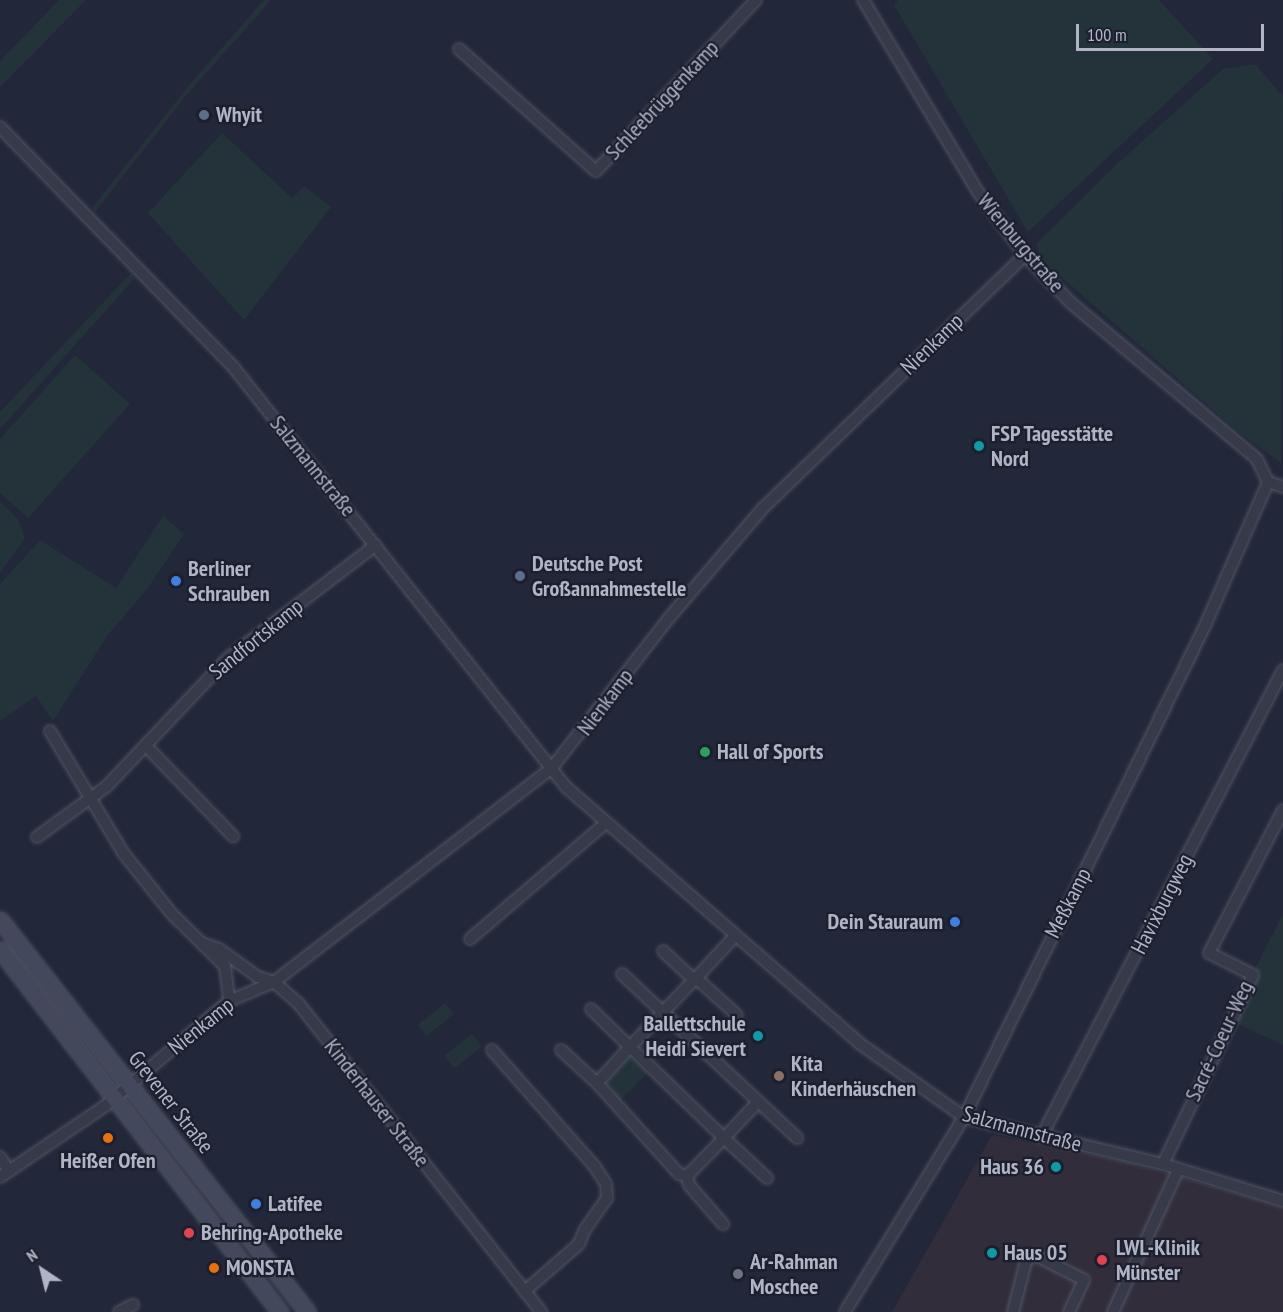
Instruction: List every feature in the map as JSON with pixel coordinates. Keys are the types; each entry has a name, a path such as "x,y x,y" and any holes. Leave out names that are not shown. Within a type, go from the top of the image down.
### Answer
{"main road":[{"name":"Grevener Straße","path":"0,920 308,1312"},
{"name":"Grevener Straße","path":"0,950 112,1100 280,1312"}],"street":[{"name":"Schleebrüggenkamp","path":"459,49 596,171 756,0"},
{"name":"Wienburgstraße","path":"863,0 978,192 1025,255 1071,303 1257,459 1268,482"},
{"name":"Salzmannstraße","path":"0,127 212,344 376,545 551,769 606,823 859,1044 964,1117 1163,1164 1283,1202"},
{"name":"Nienkamp","path":"5,1174 112,1100 229,1001 274,982 551,769 677,607 762,509 1025,255"},
{"path":"1268,482 1282,485"},
{"name":"Meßkamp","path":"845,1312 964,1117 1204,628 1268,482"},
{"name":"Sandfortskamp","path":"37,837 92,797 228,658 376,545"},
{"name":"Havixburgweg","path":"1041,1137 1283,670"},
{"name":"Kinderhauser Straße","path":"50,731 92,797 124,854 172,914 225,966 229,1001"},
{"path":"145,745 233,836"},
{"name":"Sacré-Coeur-Weg","path":"1163,1164 1253,975 1209,953 1283,810"},
{"path":"470,939 606,823"},
{"path":"597,1083 735,936"},
{"name":"Kinderhauser Straße","path":"204,944 219,949 258,977 274,982 299,1004 542,1312"},
{"path":"663,951 737,1015"},
{"path":"622,974 796,1138"},
{"path":"591,1009 767,1178"},
{"path":"492,1050 595,1167 606,1184 607,1198 585,1229 579,1244 525,1291"},
{"path":"561,1050 597,1083 679,1174 687,1176"},
{"path":"687,1176 758,1102"},
{"path":"0,1157 5,1174"},
{"path":"1113,1312 1178,1170"},
{"path":"687,1176 689,1185 723,1224"},
{"path":"1013,1312 1026,1261 1035,1255 1084,1281 1069,1312"},
{"path":"119,1312 133,1305"}],"shaded area":[{"path":"59,0 86,0 0,87 0,61"},
{"path":"264,0 271,0 184,98 95,212 92,208 190,84"},
{"path":"898,0 1159,0 1213,59 1028,232 894,5"},
{"path":"1255,64 1283,96 1281,463 1239,432 1039,258 1037,243 1118,163 1223,69"},
{"path":"222,133 292,198 304,186 331,207 244,320 148,213"},
{"path":"131,273 134,279 0,429 0,412"},
{"path":"75,355 130,404 28,518 0,493 0,439"},
{"path":"0,502 17,518 25,538 0,573"},
{"path":"163,516 184,534 148,588 107,636 53,721 36,696 0,721 0,584 40,540 116,588"},
{"path":"1283,914 1283,1045 1236,1023 1260,974 1254,971"},
{"path":"445,1003 454,1014 427,1036 418,1025"},
{"path":"472,1034 482,1047 454,1068 444,1056"},
{"path":"629,1057 648,1072 620,1101 605,1084"},
{"name":"LWL-Klinik Münster","path":"992,1135 1127,1162 1283,1207 1283,1312 892,1312"}],"place":[{"name":"Whyit","path":"204,115"},
{"name":"FSP Tagesstätte Nord","path":"979,446"},
{"name":"Deutsche Post Großannahmestelle","path":"520,576"},
{"name":"Berliner Schrauben","path":"176,581"},
{"name":"Hall of Sports","path":"705,752"},
{"name":"Dein Stauraum","path":"955,922"},
{"name":"Ballettschule Heidi Sievert","path":"758,1036"},
{"name":"Kita Kinderhäuschen","path":"779,1076"},
{"name":"Heißer Ofen","path":"108,1138"},
{"name":"Haus 36","path":"1056,1167"},
{"name":"Latifee","path":"256,1204"},
{"name":"Behring-Apotheke","path":"189,1233"},
{"name":"Haus 05","path":"992,1253"},
{"name":"LWL-Klinik Münster","path":"1102,1260"},
{"name":"MONSTA","path":"214,1268"},
{"name":"Ar-Rahman Moschee","path":"738,1274"}]}
